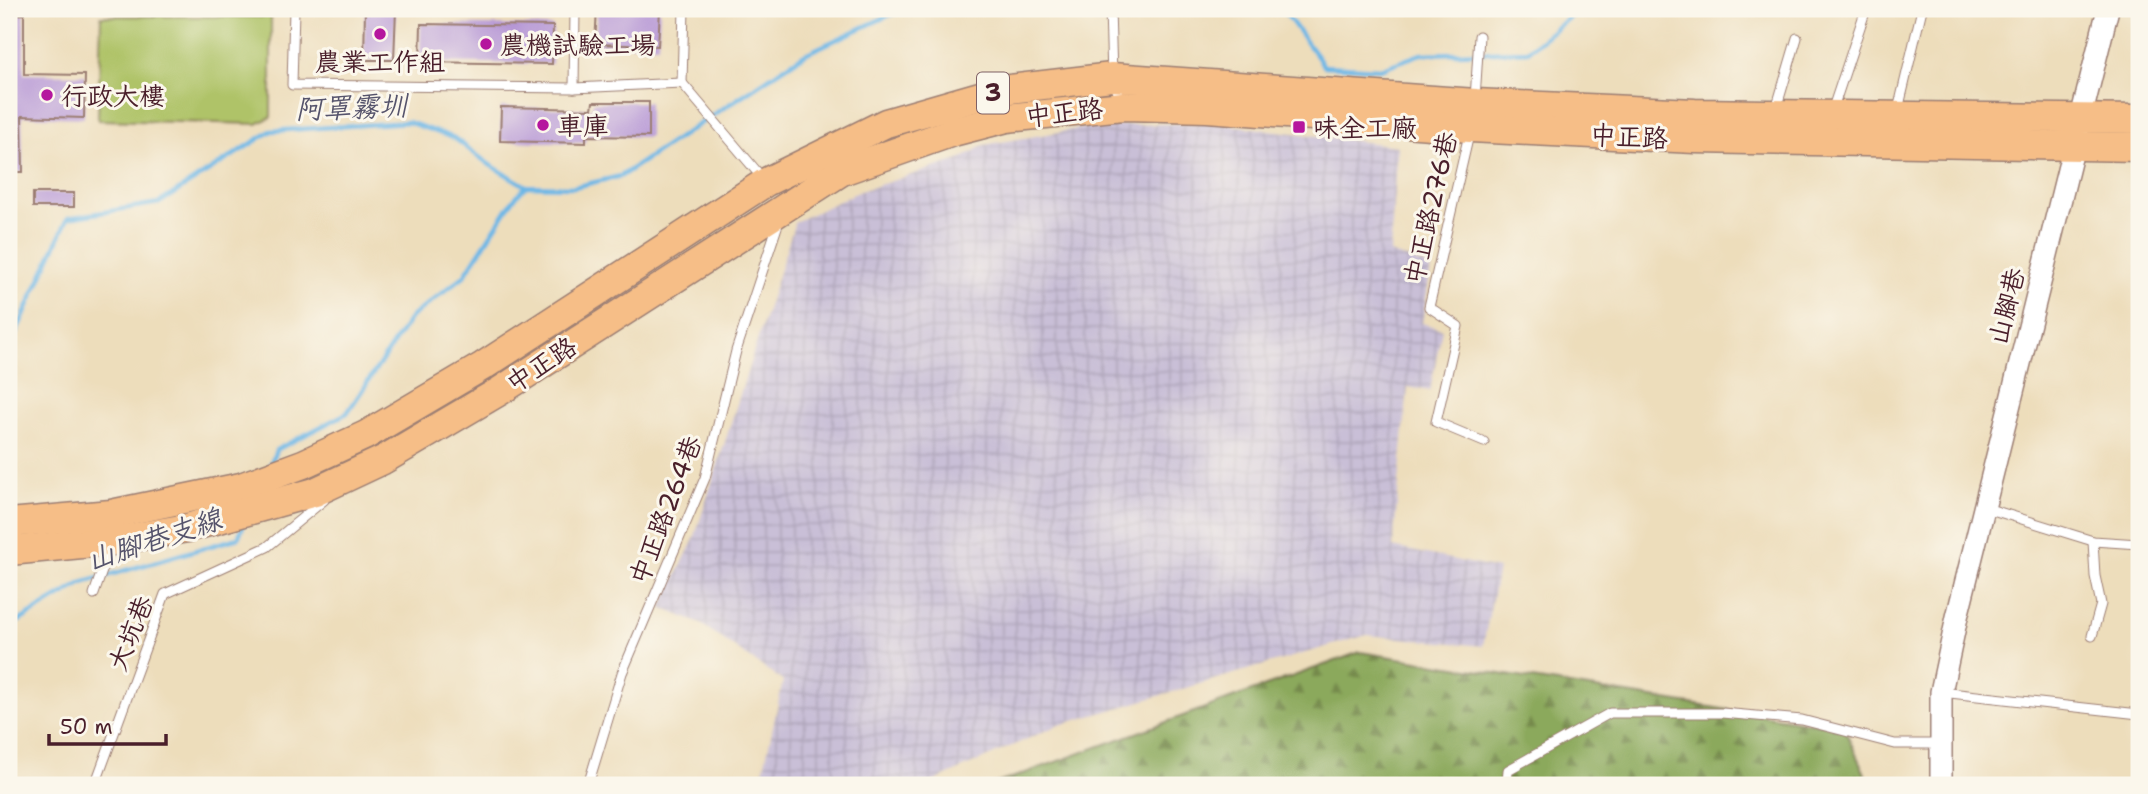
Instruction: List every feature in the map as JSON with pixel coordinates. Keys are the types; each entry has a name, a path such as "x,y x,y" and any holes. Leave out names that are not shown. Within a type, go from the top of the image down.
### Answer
{"main road":[{"name":"中正路","path":"9,523 111,514 241,487 303,464 366,435 483,366 766,182 830,148 887,123 1001,90 1112,78 1473,105 1695,139 1830,127 1897,116 2139,119"},
{"name":"中正路","path":"9,551 113,541 187,528 303,496 360,470 500,391 842,171 953,132 1007,118 1123,106 1208,108 1473,105 1774,114 1830,127 2074,146 2139,147"}],"street":[{"name":"山腳巷","path":"1941,785 1941,692 2108,9"}],"lane":[{"path":"294,9 292,85 574,88 682,83"},
{"path":"574,88 575,9"},
{"path":"684,9 682,83 766,182"},
{"path":"1110,9 1112,78 1123,106"},
{"path":"1830,127 1866,9"},
{"path":"1897,116 1922,9"},
{"path":"1473,105 1479,36"},
{"path":"1774,114 1797,38"},
{"name":"中正路276巷","path":"1473,105 1429,307 1458,326 1436,422 1484,442"},
{"name":"中正路264巷","path":"588,785 622,673 705,478 736,351 784,206"},
{"name":"大坑巷","path":"95,785 165,594 267,547 360,470"},
{"path":"1986,508 2093,541 2138,543 2139,531"},
{"path":"94,594 113,541"},
{"path":"2092,636 2101,604 2095,576 2093,541"},
{"path":"1941,692 2139,714"},
{"path":"1507,785 1508,770 1610,713 1722,713 1802,720 1895,744 1941,744"}],"shaded area":[{"path":"1212,123 1397,146 1390,253 1431,267 1422,323 1442,329 1430,391 1408,387 1393,547 1498,569 1483,646 1367,635 1056,726 926,785 838,782 837,785 760,785 783,681 701,624 661,608 694,539 795,222 860,191 959,160 984,145 1094,126"}],"green space":[{"path":"101,16 271,17 271,117 257,124 98,120"},
{"path":"1360,652 1844,728 1870,785 992,785"}],"building":[{"name":"農業工作組","path":"365,9 396,9 394,60 364,60"},
{"path":"597,9 660,9 658,46 595,44"},
{"name":"行政大樓","path":"24,14 24,74 85,75 84,118 22,116 23,172 9,172 9,15"},
{"name":"農機試驗工場","path":"421,24 553,26 552,64 420,62"},
{"path":"593,102 649,102 649,137 586,136 586,143 500,141 501,107 592,109"},
{"path":"33,193 74,193 74,207 33,207"}],"waterway":[{"name":"阿罩霧圳","path":"9,348 68,218 159,203 271,131 408,122 454,138 490,165 526,186 574,187 621,176 805,54 903,9"},
{"name":"阿罩霧圳","path":"1278,9 1286,14 1324,66 1380,69 1421,54 1528,51 1579,9"},
{"name":"山腳巷支線","path":"270,465 276,450 347,413 411,317 464,276 513,200 526,186"},
{"name":"山腳巷支線","path":"9,627 82,583 238,538 244,524"}],"place":[{"name":"農業工作組","path":"380,34"},
{"name":"農機試驗工場","path":"486,44"},
{"name":"行政大樓","path":"47,95"},
{"name":"車庫","path":"543,125"},
{"name":"味全工廠","path":"1299,127"}]}
